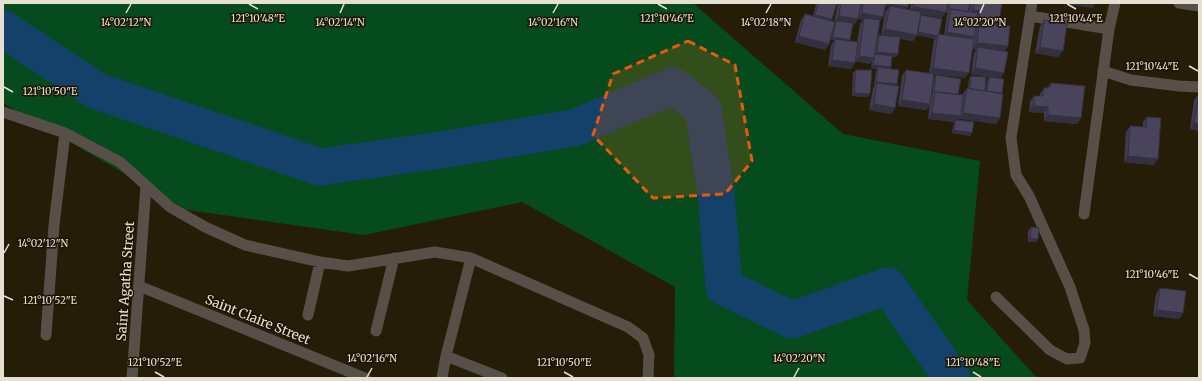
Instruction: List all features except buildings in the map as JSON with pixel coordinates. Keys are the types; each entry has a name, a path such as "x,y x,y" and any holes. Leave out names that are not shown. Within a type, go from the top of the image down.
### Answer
{"street":[{"path":"996,297 1050,350 1068,359 1080,358 1085,343 1084,330 1070,287 1029,196 1016,175 1011,138 1032,3"},
{"path":"1084,214 1109,29 1115,3"},
{"path":"1179,3 1199,6"},
{"path":"1030,16 1109,29"},
{"path":"1103,71 1131,80 1199,87"},
{"path":"3,112 64,133 120,162 170,207 205,227 245,245 320,262 348,266 435,252 471,258 628,327 643,338 649,355 648,378"},
{"path":"46,335 54,225 64,133"},
{"name":"Saint Agatha Street","path":"132,378 146,186"},
{"path":"376,332 394,258"},
{"path":"442,378 446,356 471,258"},
{"path":"308,314 320,262"},
{"name":"Saint Claire Street","path":"139,286 365,378"},
{"path":"446,356 502,378"}],"highlighted area":[{"path":"688,41 735,65 752,161 725,194 653,198 593,135 613,74"}],"green space":[{"path":"3,3 693,3 843,134 980,161 967,300 1035,376 1042,378 674,378 675,287 522,202 364,235 187,210 3,103"}],"waterway":[{"path":"3,29 97,91 320,167 454,148 574,128 673,86 703,109 716,194 724,287 792,320 888,286 952,378"}]}
